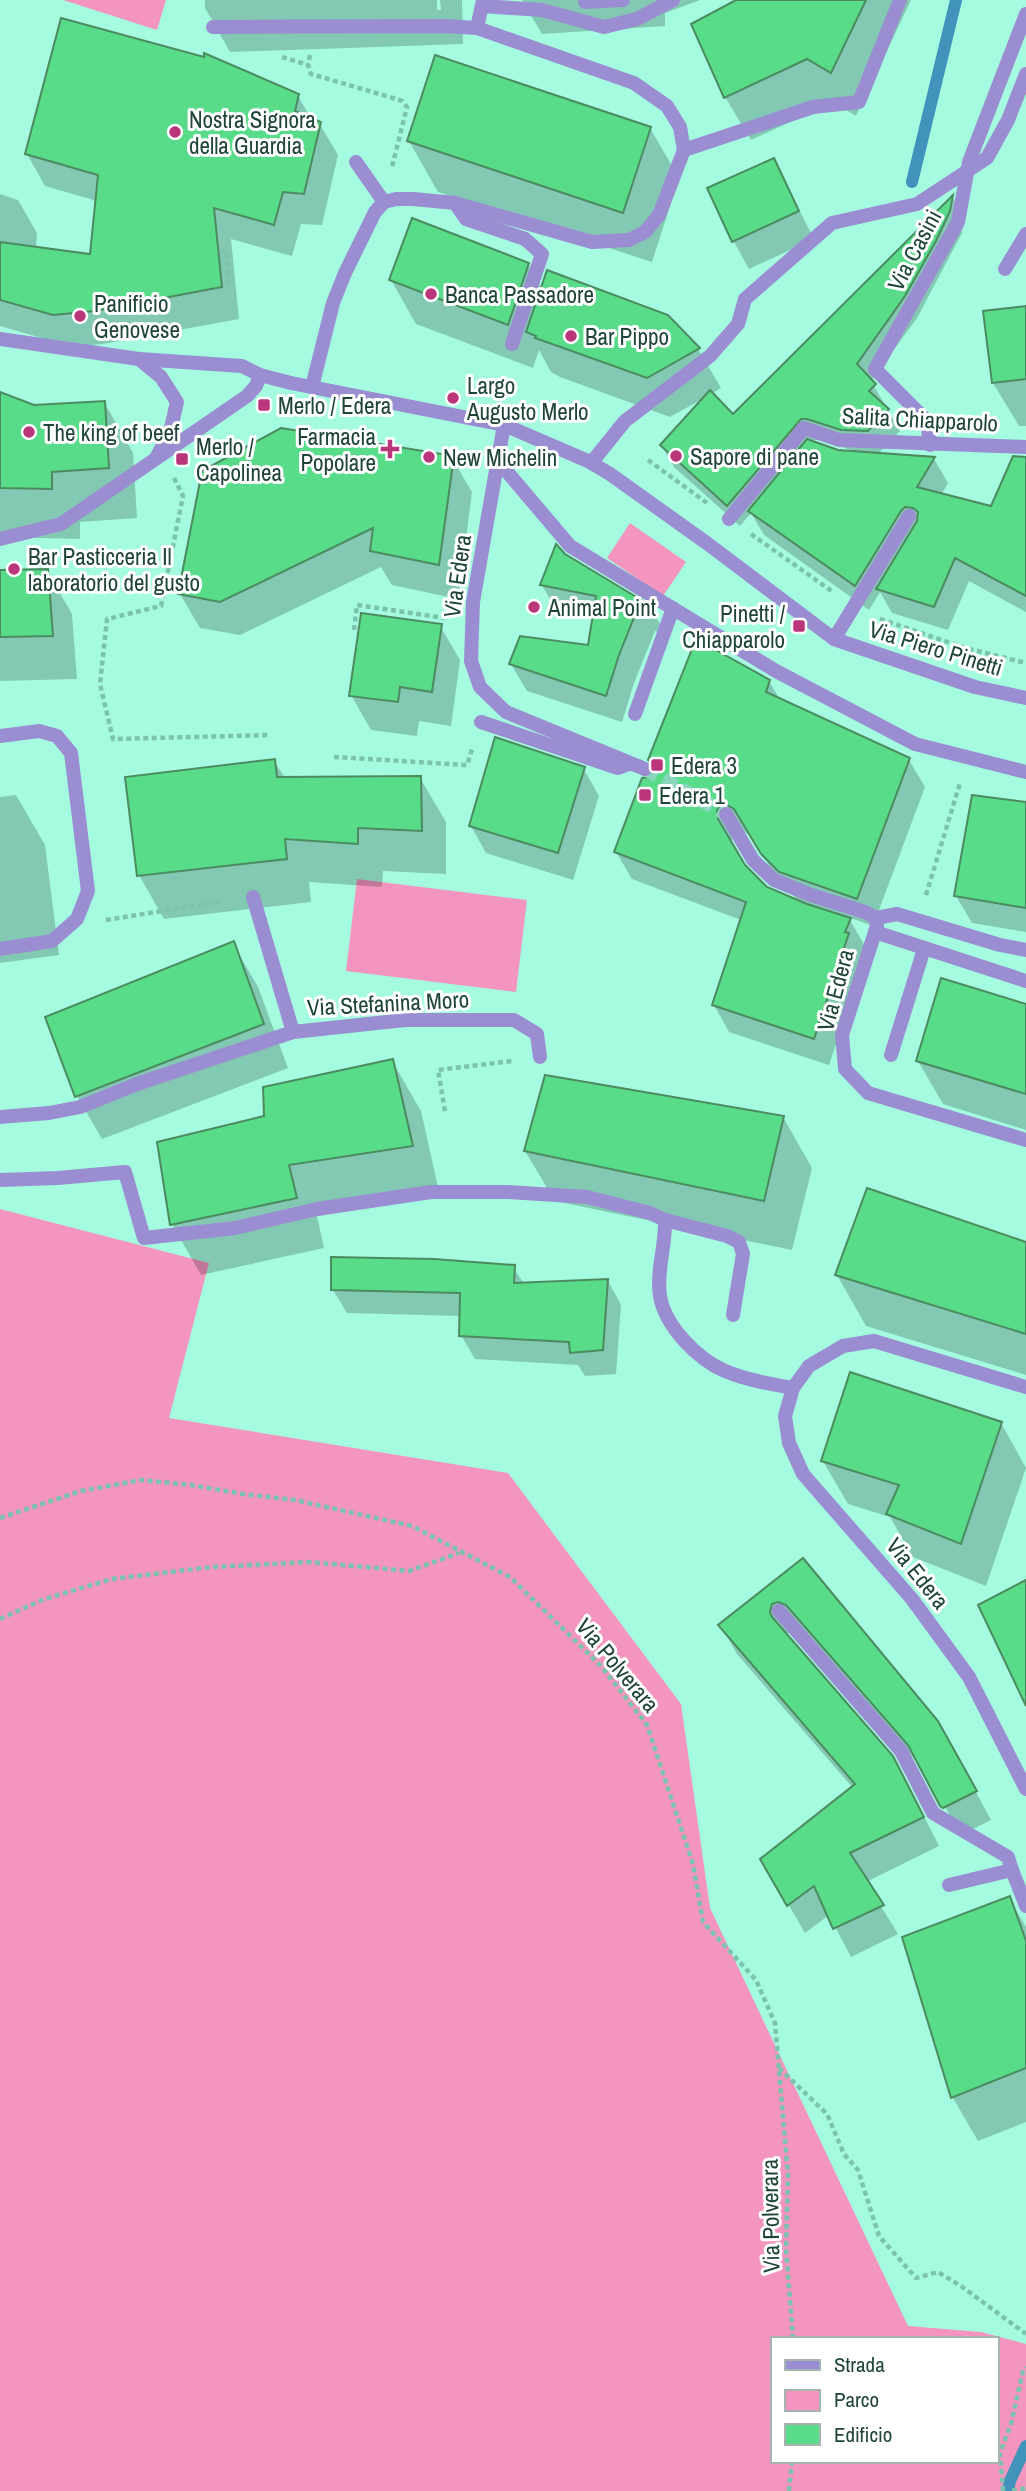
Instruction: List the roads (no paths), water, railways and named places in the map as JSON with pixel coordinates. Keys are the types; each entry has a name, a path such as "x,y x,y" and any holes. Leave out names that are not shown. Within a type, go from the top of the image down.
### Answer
{"street":[{"path":"584,2 623,0"},
{"path":"477,28 483,3 542,10 604,27 637,19 673,0"},
{"path":"684,150 813,107 859,102 900,0"},
{"name":"Via Casini","path":"930,445 927,421 875,369 958,222 969,162 1026,14"},
{"path":"213,27 477,28 634,83 667,106 680,127 684,150 659,215 645,232 629,240 592,242 455,202 413,199 384,202 375,212 333,303 312,387"},
{"path":"0,339 139,359 242,366 260,375 312,387 504,425 592,462 625,421 710,356 737,324 745,299 832,223 918,204 987,158 1008,120 1026,74"},
{"path":"356,162 384,202"},
{"path":"455,202 467,219 525,239 542,254 512,344"},
{"path":"1005,269 1026,234"},
{"path":"139,359 161,377 177,402 170,432 155,461"},
{"path":"0,539 61,524 247,396 256,386 260,375"},
{"name":"Via Edera","path":"481,722 618,768 638,766 506,712 480,687 471,661 473,601 504,425"},
{"name":"Salita Chiapparolo","path":"729,519 804,428 839,440 1026,447"},
{"path":"498,461 570,546 775,671 915,744 1026,772"},
{"name":"Via Piero Pinetti","path":"592,462 708,544 834,639 975,687 1026,698"},
{"name":"Via Piero Pinetti","path":"834,639 909,516"},
{"path":"635,714 673,608"},
{"path":"0,736 39,732 57,736 71,753 88,891 77,919 52,941 0,949"},
{"path":"726,814 752,860 774,880 865,912 876,925 924,949 1026,981"},
{"path":"253,897 293,1032"},
{"path":"876,925 897,914 1000,945 1026,950"},
{"name":"Via Edera","path":"876,925 842,1035 845,1069 868,1093 1026,1140"},
{"path":"891,1055 924,949"},
{"name":"Via Stefanina Moro","path":"0,1117 49,1113 80,1107 137,1084 293,1032 405,1020 514,1020 537,1034 540,1057"},
{"path":"0,1180 125,1172 144,1238 236,1228 317,1209 431,1192 507,1192 587,1197 650,1213 739,1242 743,1254 733,1315"},
{"path":"666,1220 660,1296 669,1323 690,1347 722,1370 793,1388"},
{"name":"Via Edera","path":"1026,1387 874,1341 843,1346 809,1367 793,1388 785,1416 789,1443 803,1475 912,1600 969,1677 1026,1789"},
{"path":"779,1611 901,1751 933,1813 1007,1857 1026,1906"},
{"path":"949,1885 1012,1870"}],"waterway":[{"path":"912,182 956,0"},
{"path":"1008,2491 1026,2446"}],"tunnel":[{"path":"645,769 726,814"}],"place":[{"name":"Nostra Signora della Guardia","path":"175,132"},
{"name":"Banca Passadore","path":"431,294"},
{"name":"Panificio Genovese","path":"80,316"},
{"name":"Bar Pippo","path":"571,336"},
{"name":"Largo Augusto Merlo","path":"453,398"},
{"name":"Merlo / Edera","path":"264,405"},
{"name":"The king of beef","path":"29,432"},
{"name":"Farmacia Popolare","path":"390,449"},
{"name":"Sapore di pane","path":"676,456"},
{"name":"New Michelin","path":"429,457"},
{"name":"Merlo / Capolinea","path":"182,459"},
{"name":"Bar Pasticceria Il laboratorio del gusto","path":"14,569"},
{"name":"Animal Point","path":"534,607"},
{"name":"Pinetti / Chiapparolo","path":"799,626"},
{"name":"Edera 3","path":"657,765"},
{"name":"Edera 1","path":"645,795"}]}
